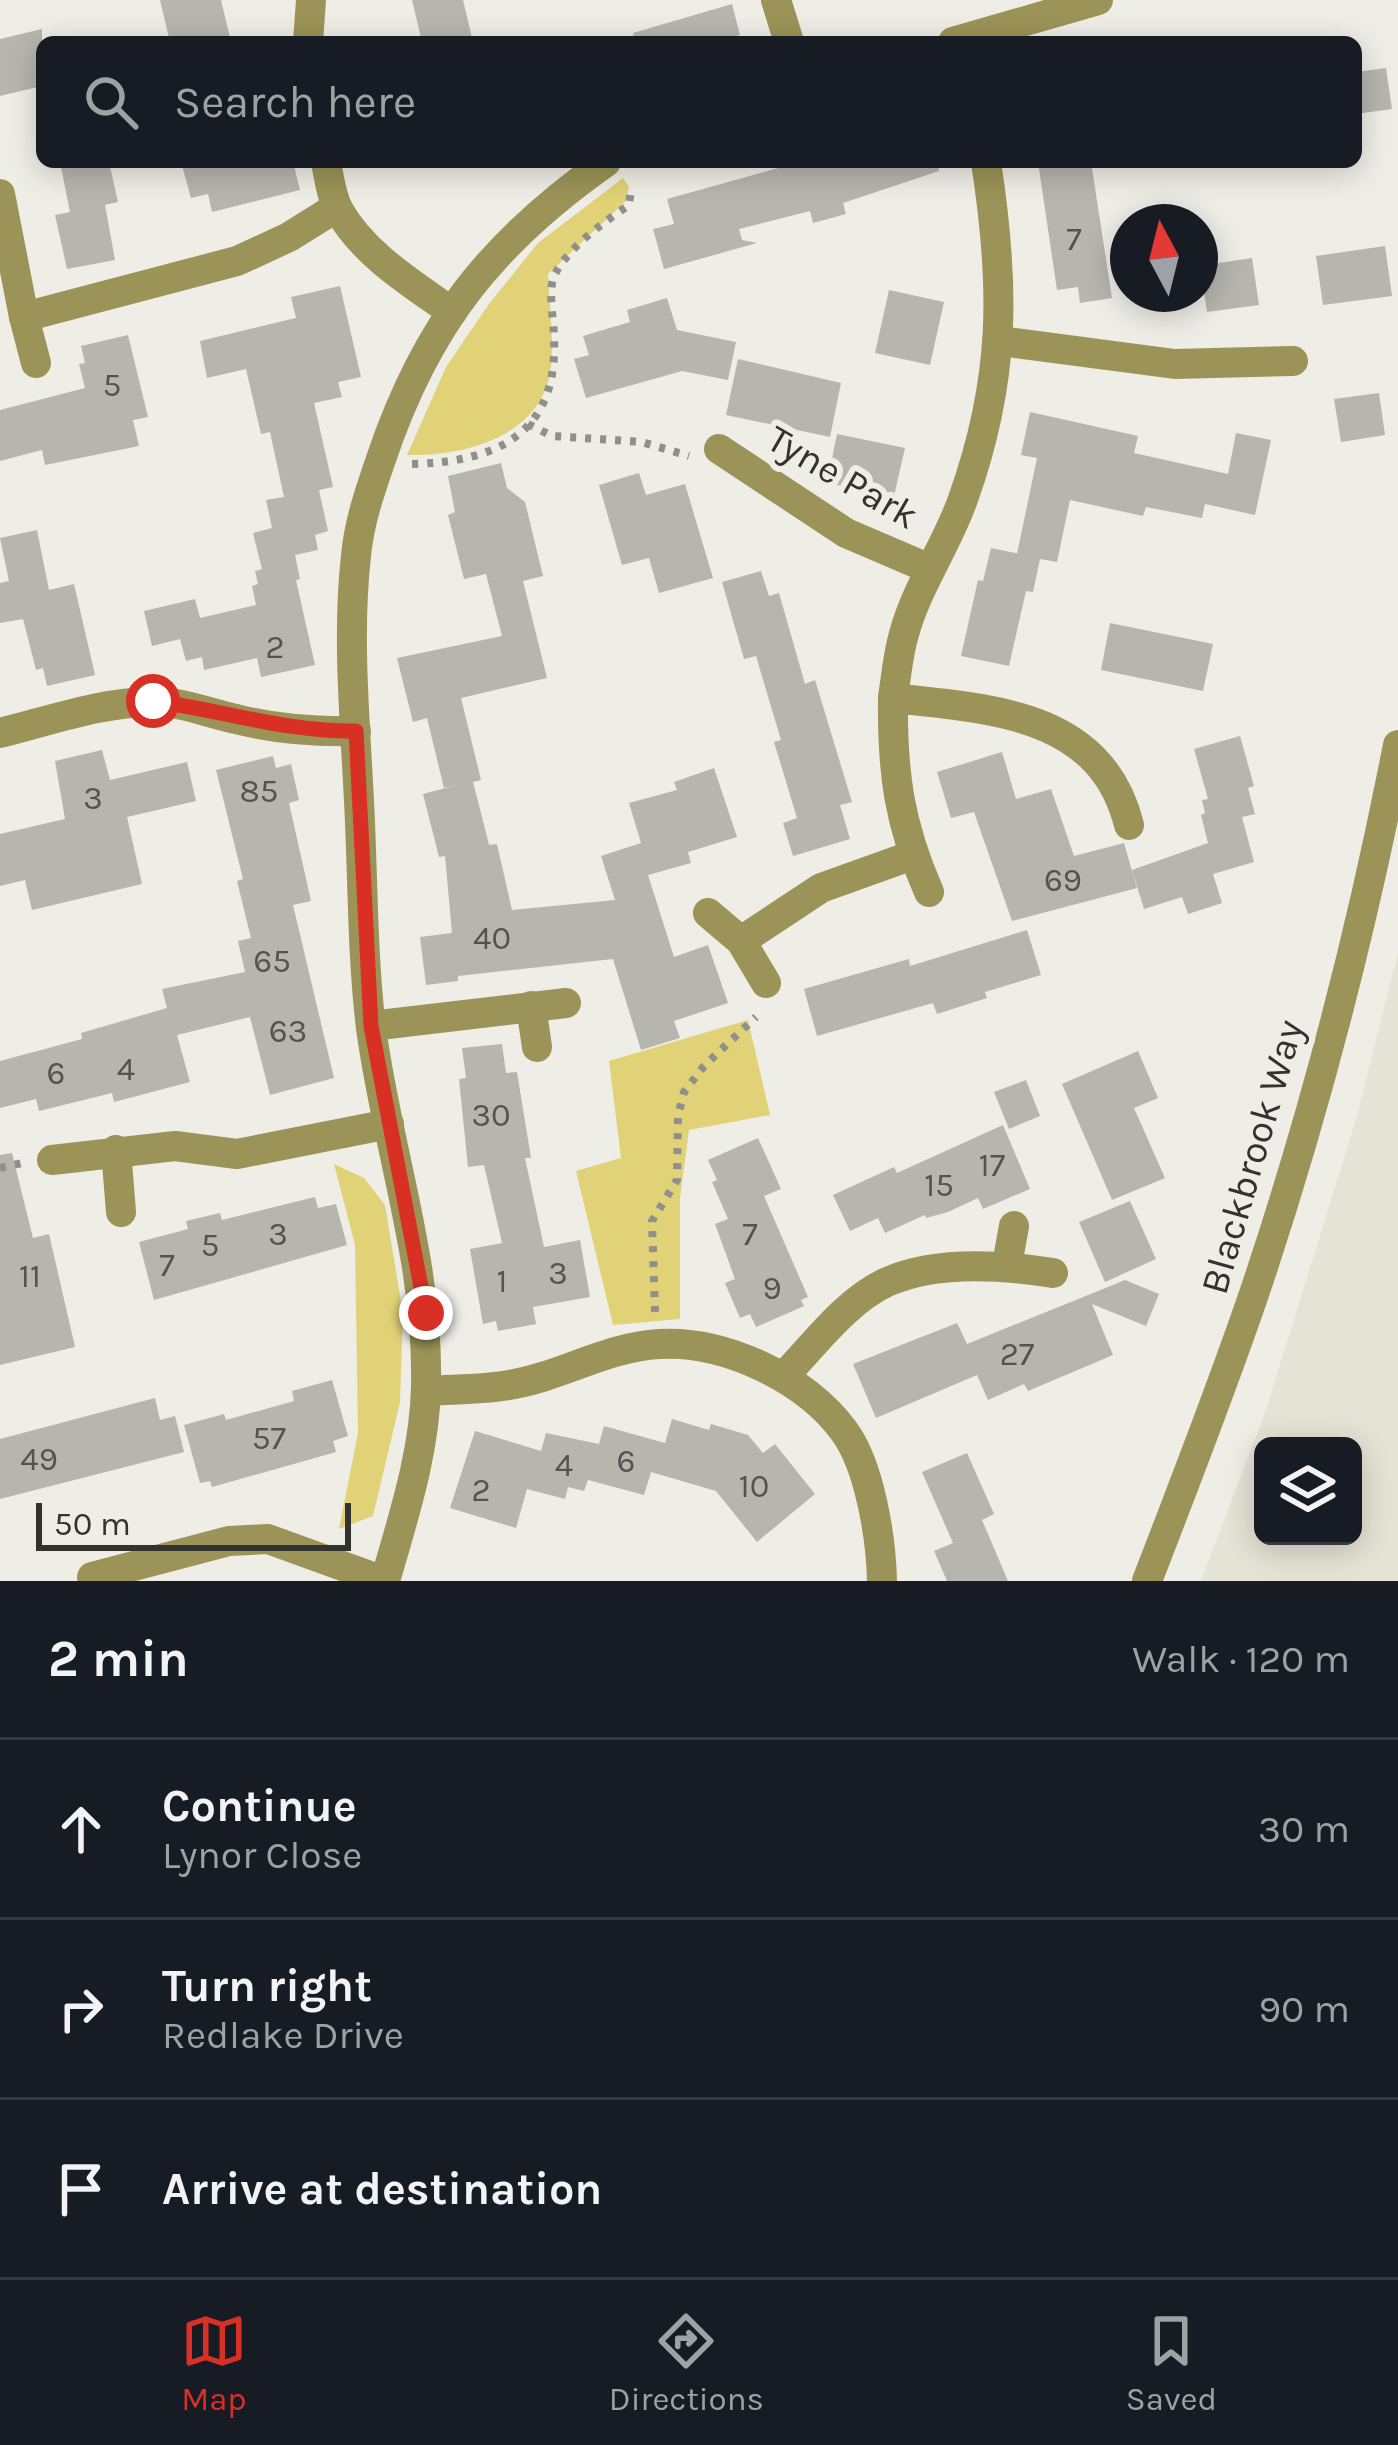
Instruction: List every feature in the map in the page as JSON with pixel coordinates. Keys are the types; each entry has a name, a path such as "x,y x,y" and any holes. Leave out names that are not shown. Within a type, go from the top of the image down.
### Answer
{"street":[{"path":"308,36 311,0"},
{"path":"776,0 787,36"},
{"path":"975,36 1098,0"},
{"path":"327,168 337,207 396,274 452,312"},
{"name":"Tyne Park","path":"929,892 896,798 892,698 904,632 962,501 985,424 1000,341 997,233 987,168"},
{"path":"92,1576 229,1540 268,1539 384,1581 411,1491 426,1391 426,1313 371,1026 356,731 356,556 364,508 409,380 452,312 495,254 551,201 618,171"},
{"path":"0,194 36,363"},
{"path":"24,317 237,261 337,207"},
{"path":"1000,341 1175,364 1293,362"},
{"name":"Tyne Park","path":"719,449 846,533 930,569"},
{"path":"892,698 1034,720 1076,741 1108,772 1130,825"},
{"path":"0,733 153,701 298,730 356,731"},
{"name":"Blackbrook Way","path":"1147,1581 1218,1396 1294,1165 1347,968 1398,745"},
{"path":"741,941 821,888 913,855"},
{"path":"709,913 741,941 766,983"},
{"path":"371,1026 566,1003"},
{"path":"531,1006 538,1047"},
{"path":"52,1160 176,1146 237,1154 389,1124"},
{"path":"116,1150 121,1212"},
{"path":"1007,1265 1014,1226"},
{"path":"784,1376 854,1304 888,1282 933,1271 1007,1265 1053,1273"},
{"path":"426,1391 508,1385 602,1355 656,1344 686,1344 735,1355 784,1376 844,1431 873,1509 881,1581"}],"path":[{"path":"382,456 408,464 475,457 509,444 528,424 550,392 556,370 552,278 566,258 628,205 618,171"},
{"path":"528,424 552,436 642,442 681,456 719,449"},
{"path":"656,1344 652,1221 676,1180 678,1116 685,1092 704,1066 750,1026 761,1009 766,983"}],"shaded area":[{"path":"623,178 629,187 626,201 548,274 551,367 545,391 533,410 498,437 476,446 407,455 446,367 489,304 538,243"},
{"path":"1398,952 1398,1581 1201,1581 1254,1442 1254,1545 1362,1545 1362,1437 1256,1437 1358,1113"},
{"path":"748,1020 770,1115 689,1130 680,1198 680,1319 613,1325 576,1171 621,1158 609,1061"},
{"path":"334,1164 364,1178 385,1205 403,1314 400,1402 373,1516 339,1529 358,1433 355,1245"}],"building":[{"path":"160,0 221,0 230,36 169,36"},
{"path":"412,0 463,0 472,36 421,36"},
{"path":"732,4 740,35 633,36"},
{"path":"42,29 42,36 36,36 36,87 0,96 0,39"},
{"path":"1386,68 1392,109 1362,113 1362,71"},
{"path":"61,168 110,168 118,202 105,205 115,260 67,269 55,215 70,212"},
{"path":"183,168 294,168 300,190 212,212 208,194 191,198"},
{"path":"778,168 939,171 843,203 846,214 813,223 810,211 739,229 742,240 757,243 664,269 653,229 674,224 667,199"},
{"path":"1039,168 1092,168 1110,298 1080,303 1078,287 1057,290"},
{"path":"1385,246 1392,296 1323,305 1316,256"},
{"path":"1252,258 1259,305 1218,311 1218,263"},
{"path":"340,286 361,377 338,382 342,397 314,403 333,487 319,490 328,531 315,535 318,550 295,555 315,665 261,677 257,658 204,670 202,657 186,661 180,639 152,646 144,611 195,599 200,618 256,605 252,586 258,584 255,571 262,569 253,533 272,528 266,500 284,497 270,432 261,434 246,369 207,378 200,341 296,318 291,297"},
{"path":"889,290 944,302 930,365 875,353"},
{"path":"667,298 677,330 736,342 728,380 682,371 586,398 574,359 589,355 583,336 630,322 627,310"},
{"path":"128,335 148,417 133,420 139,446 45,465 42,450 0,461 0,410 85,388 79,364 85,363 81,346"},
{"path":"738,359 841,383 830,437 726,415"},
{"path":"1379,393 1385,435 1341,442 1334,399"},
{"path":"1030,412 1138,436 1134,453 1228,474 1236,433 1271,440 1255,515 1205,504 1202,518 1146,507 1143,516 1070,500 1057,562 1040,559 1033,592 1026,591 1009,666 961,656 978,580 983,581 991,548 1017,553 1037,458 1021,455"},
{"path":"837,434 905,448 892,505 859,497 861,490 827,483"},
{"path":"501,463 507,488 525,502 543,576 523,581 547,678 461,698 481,780 473,782 489,845 497,844 512,910 615,900 601,856 641,843 629,803 677,790 674,782 714,768 737,837 688,852 691,863 648,875 674,957 708,945 728,1003 674,1021 680,1038 641,1050 613,959 458,976 458,981 426,985 420,937 452,933 445,856 439,857 423,794 461,784 444,788 427,718 413,722 397,658 502,636 486,574 464,579 448,515 455,512 448,476"},
{"path":"639,473 646,495 685,484 713,578 659,593 649,558 622,565 599,485"},
{"path":"37,530 49,590 74,584 95,675 47,686 43,668 36,670 23,619 0,623 0,583 9,581 0,538"},
{"path":"761,571 769,596 779,593 805,684 815,680 852,802 840,805 850,839 793,856 783,823 797,818 774,742 781,740 756,656 744,659 722,582"},
{"path":"1110,623 1213,644 1203,691 1101,670"},
{"path":"1240,736 1254,786 1248,788 1255,814 1242,817 1254,862 1213,874 1222,903 1188,914 1182,897 1144,909 1132,870 1208,843 1201,815 1205,813 1202,800 1208,799 1194,749"},
{"path":"102,750 110,780 187,762 196,801 127,817 142,884 32,910 25,880 0,886 0,834 65,819 55,761"},
{"path":"1002,752 1016,799 1051,789 1074,856 1124,843 1137,888 1012,921 974,812 951,818 937,772"},
{"path":"273,756 276,768 291,764 299,800 289,803 311,901 293,905 334,1078 270,1095 250,1017 177,1035 190,1082 114,1102 112,1093 39,1111 36,1099 0,1108 0,1061 82,1039 81,1033 167,1008 162,989 245,972 238,941 251,938 237,881 243,879 216,770"},
{"path":"1027,930 1041,975 985,992 987,998 937,1014 933,1003 817,1036 804,989 909,959 910,966"},
{"path":"502,1044 506,1073 517,1072 531,1158 525,1158 544,1247 580,1240 590,1297 533,1307 536,1324 498,1331 496,1321 483,1324 470,1249 502,1243 484,1165 468,1167 459,1079 466,1078 462,1048"},
{"path":"1138,1051 1158,1098 1134,1108 1165,1178 1112,1200 1062,1084"},
{"path":"1026,1080 1040,1116 1009,1129 994,1092"},
{"path":"1003,1125 1030,1189 983,1209 978,1198 885,1233 878,1218 850,1231 833,1195 894,1167 897,1173"},
{"path":"758,1138 781,1189 764,1196 808,1297 801,1300 804,1306 756,1327 750,1314 740,1318 725,1283 735,1279 715,1224 728,1219 708,1160"},
{"path":"12,1153 33,1238 49,1234 75,1347 0,1365 0,1155"},
{"path":"315,1197 318,1208 336,1204 347,1245 154,1300 139,1242 188,1229 186,1221 220,1213 222,1220"},
{"path":"1130,1201 1156,1259 1105,1282 1079,1222"},
{"path":"1125,1280 1159,1294 1146,1326 1092,1304 1113,1355 1028,1391 1024,1384 988,1400 977,1375 876,1418 853,1364 957,1323 967,1344"},
{"path":"332,1380 348,1436 333,1441 336,1452 212,1487 210,1481 200,1483 184,1425 224,1414 226,1420 294,1401 292,1391"},
{"path":"155,1398 160,1420 175,1416 184,1452 0,1499 0,1439"},
{"path":"672,1419 748,1435 763,1453 775,1444 815,1494 757,1542 716,1491 651,1472 644,1495 588,1480 584,1491 568,1487 565,1499 527,1489 516,1528 450,1508 475,1431 541,1451 546,1433 599,1444 604,1426 665,1443"},
{"path":"967,1453 994,1514 982,1520 1008,1581 947,1581 934,1551 953,1543 922,1472"}],"route":[{"path":"153,701 298,730 356,731 371,1026 426,1313"}]}
